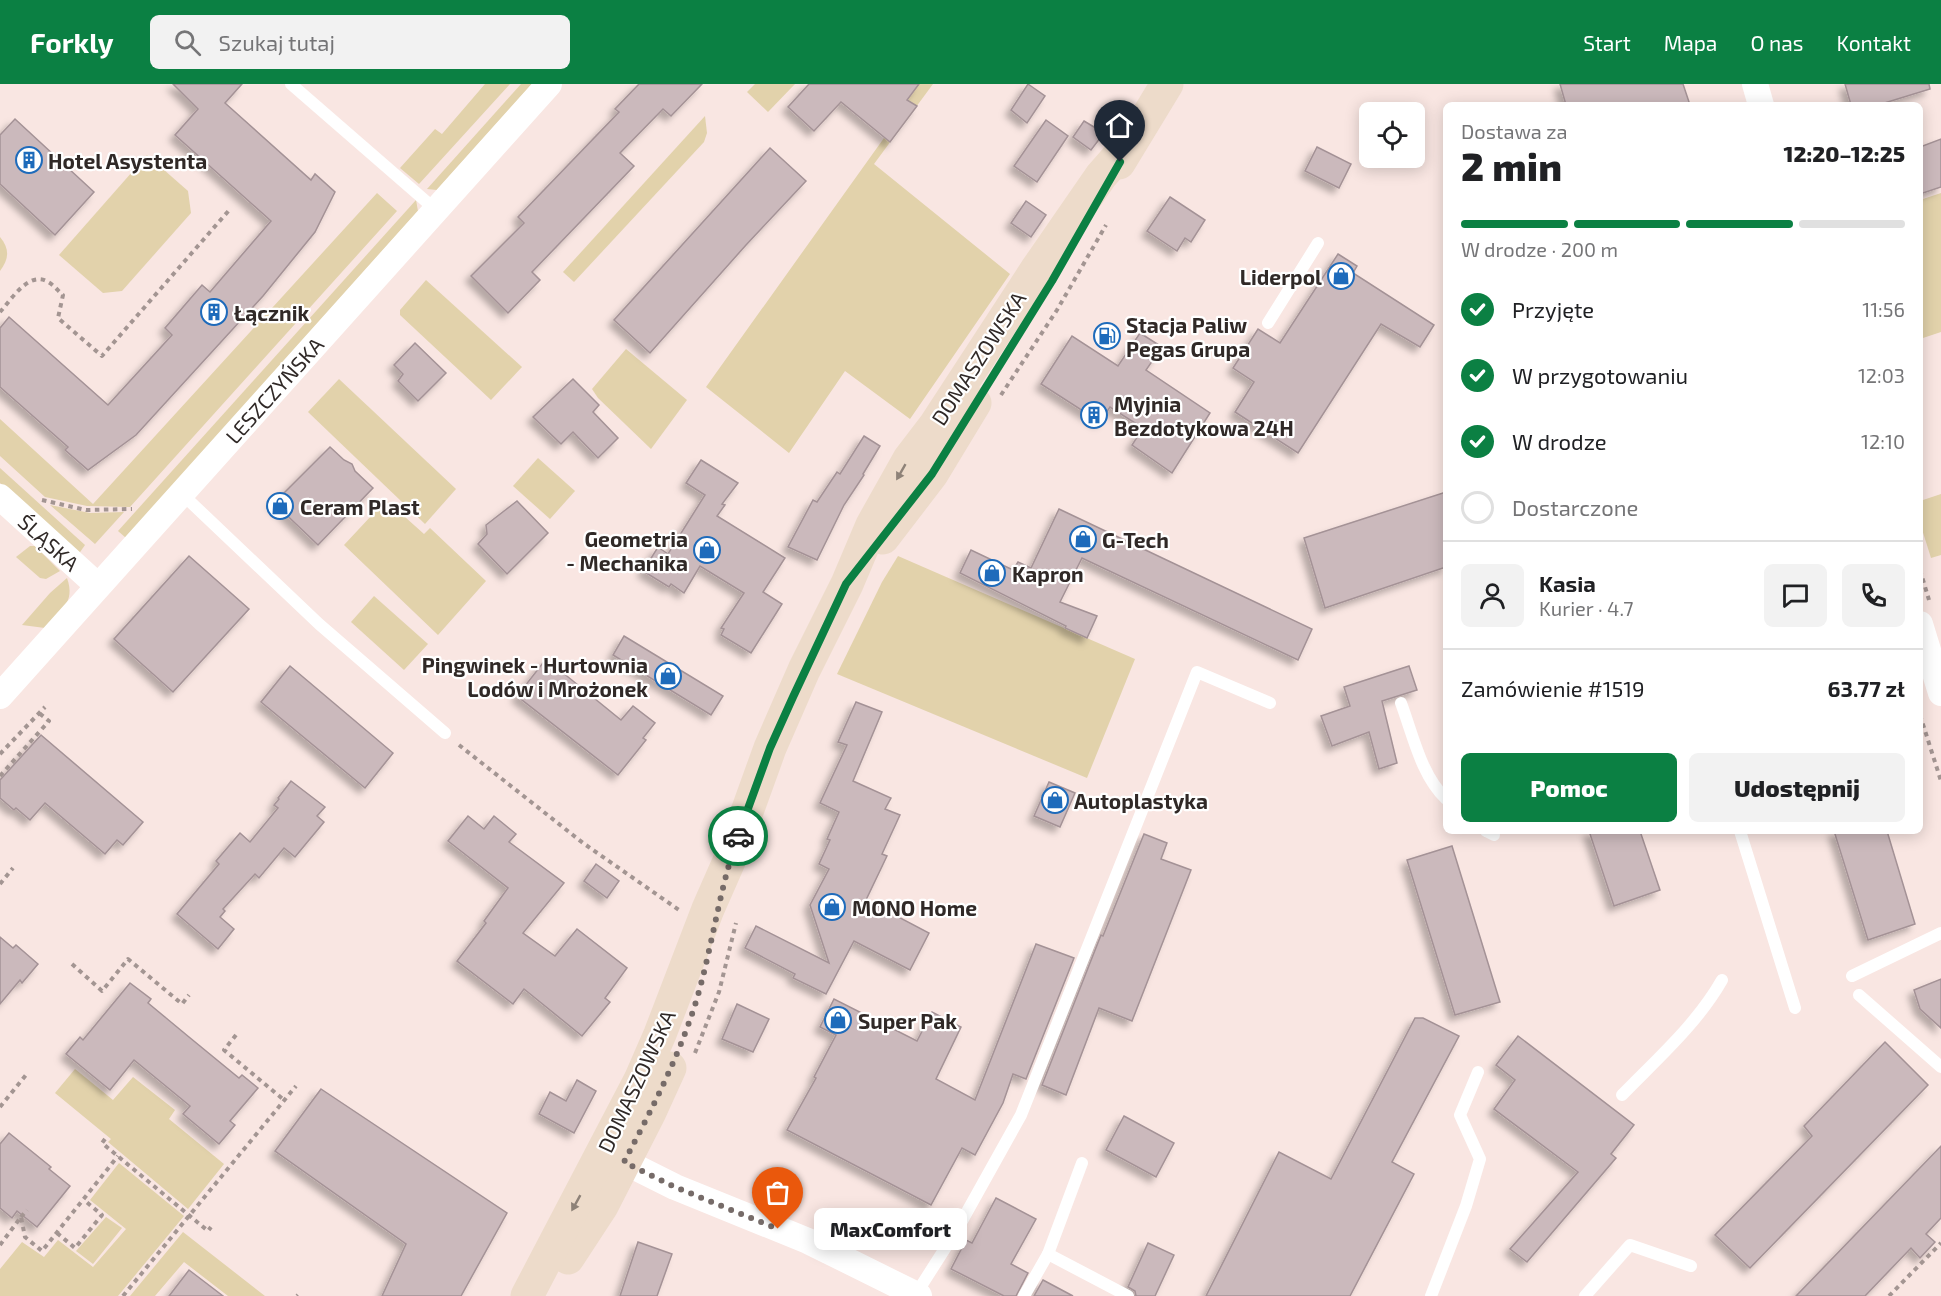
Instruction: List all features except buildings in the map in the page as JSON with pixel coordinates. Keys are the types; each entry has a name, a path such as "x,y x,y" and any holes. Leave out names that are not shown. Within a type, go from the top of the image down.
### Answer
{"street":[{"name":"LESZCZYŃSKA","path":"0,696 549,84"},
{"name":"DOMASZOWSKA","path":"541,1296 598,1212 629,1103 660,1035 708,909 730,859 770,748 872,525 909,459 935,425 1095,183 1130,143 1167,84"},
{"path":"1755,84 1760,102"},
{"name":"ŚLĄSKA","path":"0,497 98,586"},
{"path":"1923,634 1941,693"},
{"name":"DOMASZOWSKA","path":"527,1296 614,1157"},
{"path":"614,1157 675,1187 808,1241 918,1295"}],"lane":[{"path":"291,84 436,210"},
{"path":"1268,324 1318,243"},
{"path":"181,493 319,624 445,733"},
{"path":"918,1295 1021,1115 1197,672 1270,703"},
{"path":"1401,703 1423,764 1436,789 1443,796"},
{"path":"1741,834 1795,1008"},
{"path":"1852,976 1941,933"},
{"path":"1622,1095 1695,1018 1713,996 1722,980"},
{"path":"1859,995 1941,1067"},
{"path":"1431,1296 1466,1206 1480,1159 1460,1115 1478,1072"},
{"path":"1024,1296 1048,1254 1082,1163"},
{"path":"1586,1296 1630,1245 1690,1266"},
{"path":"1048,1254 1128,1296"}],"path":[{"path":"0,312 27,283 36,280 47,281 63,294 58,318 102,356 231,208"},
{"path":"998,400 1057,310 1106,224"},
{"path":"41,500 86,510 132,509"},
{"path":"0,754 45,707"},
{"path":"0,776 49,721 39,712"},
{"path":"1923,724 1941,781"},
{"path":"445,733 583,843 686,915"},
{"path":"0,884 13,868"},
{"path":"692,1061 719,992 739,915"},
{"path":"72,964 102,990 128,959 182,1004 189,995"},
{"path":"236,1035 225,1050 284,1100"},
{"path":"0,1107 26,1075"},
{"path":"123,1296 296,1086"},
{"path":"105,1138 102,1143 208,1231 211,1227"},
{"path":"21,1218 25,1237 42,1251 118,1156"},
{"path":"57,1233 75,1248 102,1215 84,1200"},
{"path":"0,1245 27,1210"},
{"path":"1889,1296 1941,1243"}],"shaded area":[{"path":"485,84 510,84 419,184 400,168 435,129 442,134"},
{"path":"521,84 532,84 437,190 427,189"},
{"path":"755,84 795,84 768,112 747,92"},
{"path":"919,84 933,84 874,164 1010,274 910,419 845,371 789,453 706,387 911,103 908,99"},
{"path":"705,116 707,133 704,142 574,282 563,272"},
{"path":"147,155 188,191 191,213 122,291 103,293 59,255"},
{"path":"377,193 397,211 130,507 87,506 45,497 0,456 0,419 93,504"},
{"path":"1941,193 1941,332 1923,338 1923,199"},
{"path":"416,200 418,211 126,538 118,531"},
{"path":"0,237 7,254 0,271"},
{"path":"426,280 522,367 491,400 400,315 400,310"},
{"path":"626,349 687,400 651,449 598,398 592,389"},
{"path":"339,379 456,489 425,524 308,412"},
{"path":"538,458 575,491 550,519 513,486"},
{"path":"0,468 85,545 78,555 0,483"},
{"path":"1941,494 1941,555 1931,558 1923,533 1923,500"},
{"path":"386,500 424,534 430,528 486,581 438,635 344,545"},
{"path":"50,505 90,513 124,512 95,544"},
{"path":"30,546 35,546 60,571 46,579 40,578 16,557"},
{"path":"898,556 1135,659 1087,778 837,674 882,582"},
{"path":"67,578 68,600 56,617 45,628 22,625 50,593"},
{"path":"374,596 428,644 404,670 351,622"},
{"path":"75,1069 113,1100 133,1077 175,1110 169,1119 224,1164 188,1209 108,1142 111,1139 55,1093"},
{"path":"119,1163 184,1216 118,1296 0,1296 0,1269 22,1242 44,1257 58,1240 93,1267 126,1229 90,1200"},
{"path":"106,1217 122,1228 93,1264 76,1251"},
{"path":"183,1232 265,1296 228,1296 184,1262 155,1296 130,1296"}],"way so far":[{"path":"738,836 730,859 709,957 697,999 650,1112 624,1162 675,1187 778,1229"}],"place":[{"name":"Hotel Asystenta","path":"29,160"},
{"name":"Liderpol","path":"1341,276"},
{"name":"Łącznik","path":"214,312"},
{"name":"Stacja Paliw Pegas Grupa","path":"1107,336"},
{"name":"Myjnia Bezdotykowa 24H","path":"1094,415"},
{"name":"Ceram Plast","path":"280,506"},
{"name":"G-Tech","path":"1083,539"},
{"name":"Geometria - Mechanika","path":"707,550"},
{"name":"Kapron","path":"992,573"},
{"name":"Pingwinek - Hurtownia Lodów i Mrożonek","path":"668,676"},
{"name":"Autoplastyka","path":"1055,800"},
{"name":"MONO Home","path":"832,907"},
{"name":"Super Pak","path":"838,1020"},
{"name":"MaxComfort","path":"778,1229"}],"route":[{"path":"738,836 770,748 804,670 846,584 932,474 1052,281 1120,162"}]}
